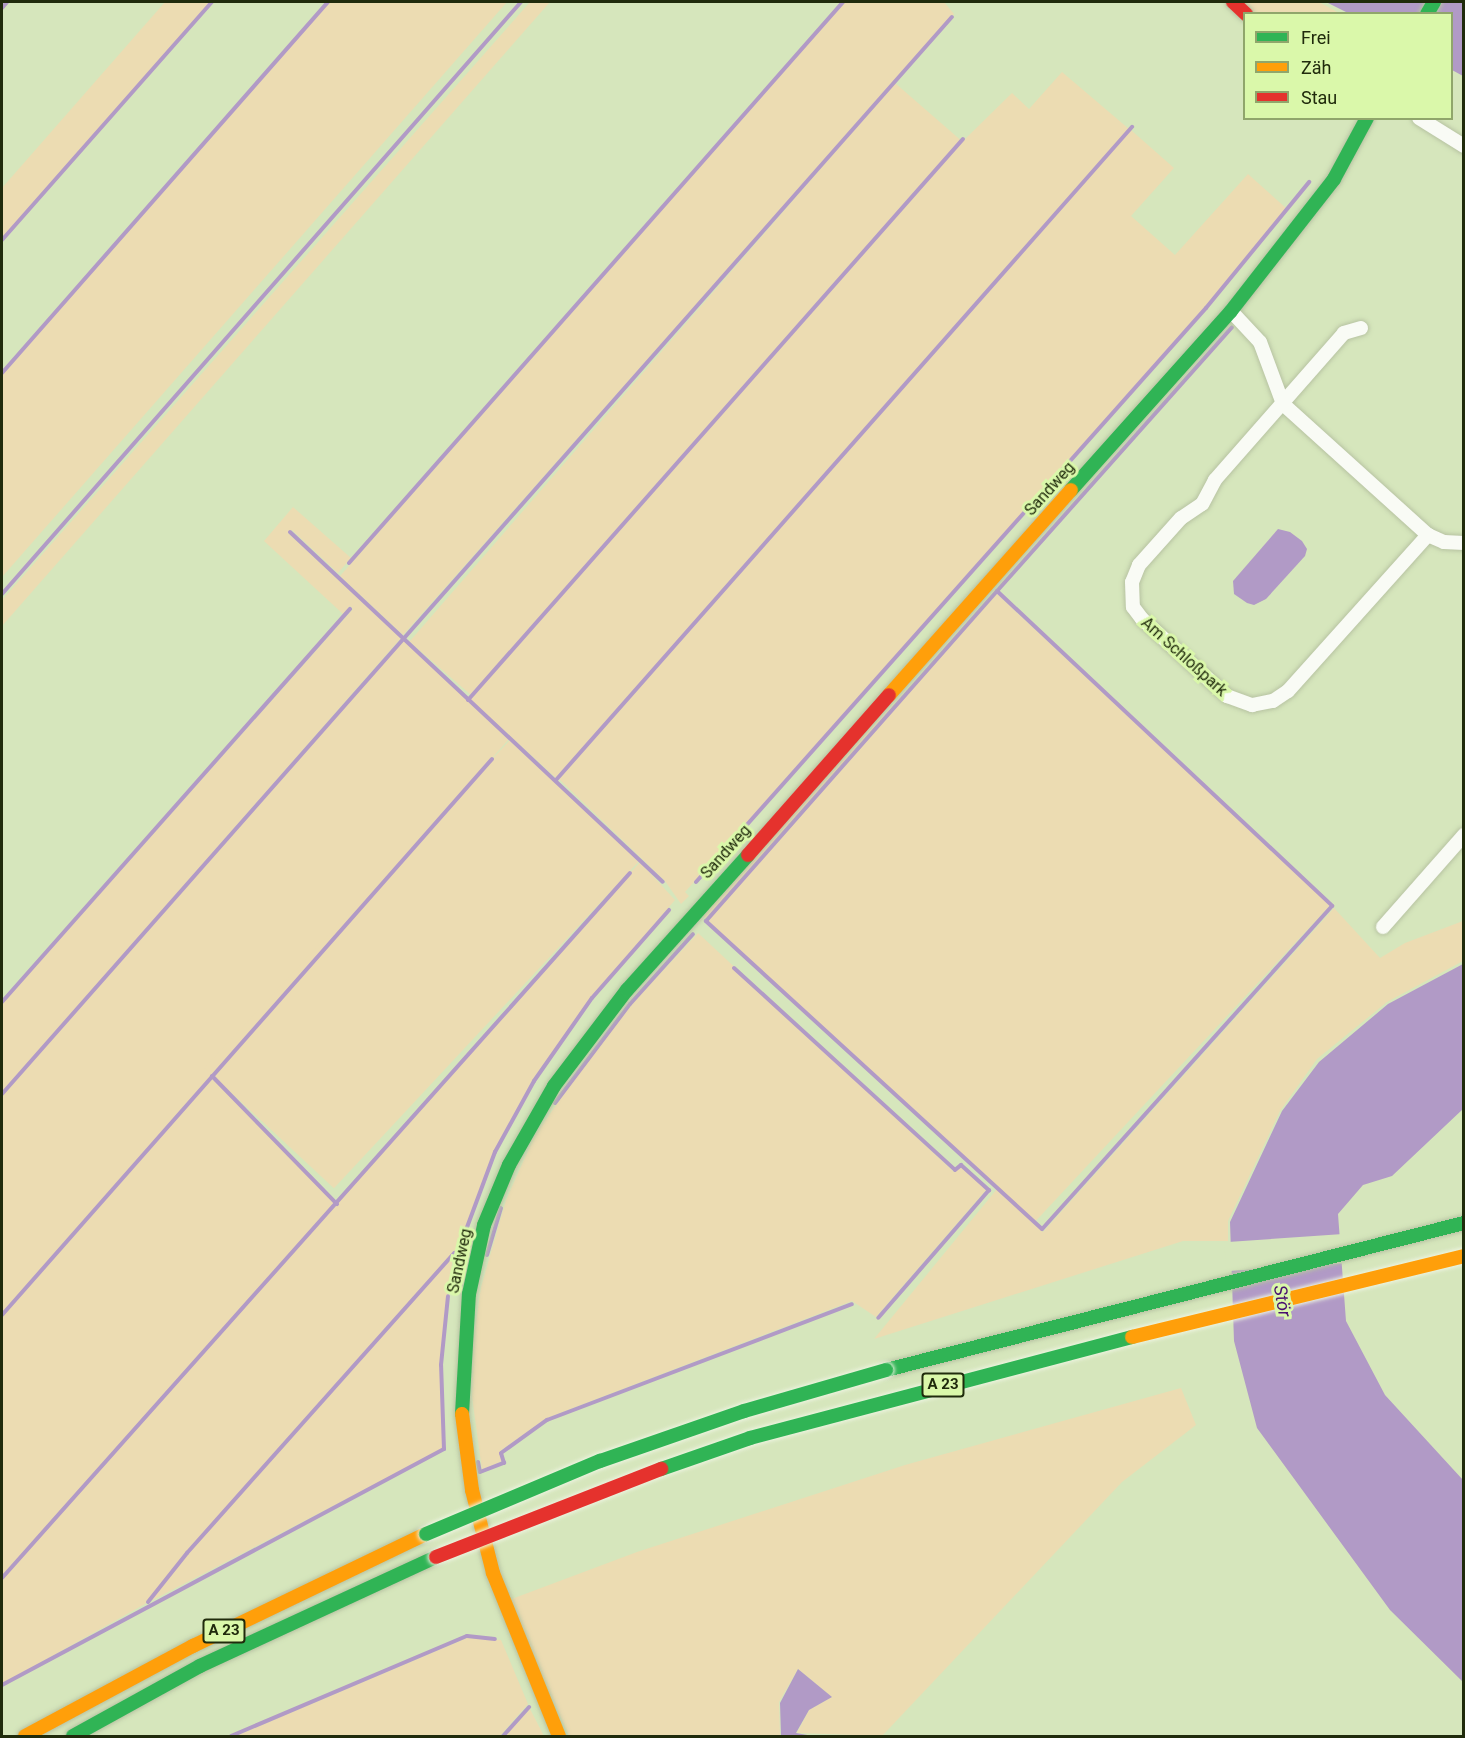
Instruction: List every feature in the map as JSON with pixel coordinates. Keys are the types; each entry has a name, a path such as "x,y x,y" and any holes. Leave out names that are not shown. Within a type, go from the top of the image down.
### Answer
{"main road":[{"name":"Sandweg","path":"559,1737 493,1573 468,1471 461,1406 469,1294 484,1225 509,1165 554,1086 627,990 1231,311 1328,188 1365,120"},
{"name":"A 23","path":"25,1737 193,1646 426,1534 600,1461 744,1411 1169,1296 1464,1223"},
{"name":"A 23","path":"73,1737 200,1666 435,1557 610,1486 750,1438 1135,1336 1464,1256"}],"street":[{"path":"1422,120 1464,146"},
{"path":"1231,311 1260,342 1282,404 1428,535 1444,542 1464,543"},
{"name":"Am Schloßpark","path":"1361,328 1344,333 1215,480 1202,504 1181,518 1139,565 1131,591 1133,607 1142,619 1227,696 1252,705 1273,701 1288,691 1428,535"},
{"path":"1383,927 1464,835"}],"shaded area":[{"path":"165,2 211,2 2,239 2,188"},
{"path":"329,2 507,2 2,577 2,375"},
{"path":"530,2 550,2 2,626 2,600"},
{"path":"845,2 944,2 954,14 403,635 340,576"},
{"path":"1241,2 1319,2 1337,12 1254,12"},
{"path":"1062,72 1129,129 556,778 470,699 962,142 1012,93 1029,109"},
{"path":"895,83 961,141 476,699 410,641"},
{"path":"1131,130 1174,168 1131,216 1175,255 1248,174 1287,209 1205,307 685,892 689,896 681,904 665,881 559,779"},
{"path":"293,507 351,558 338,573 292,530 288,533 401,638 2,1093 2,1004 353,609 350,606 343,614 264,541"},
{"path":"997,594 1330,905 1033,1224 700,913"},
{"path":"402,639 509,739 2,1313 2,1096"},
{"path":"510,740 639,861 334,1188 204,1068"},
{"path":"640,862 675,900 592,997 533,1079 494,1151 460,1246 186,1552 145,1604 2,1684 2,1580"},
{"path":"1334,908 1380,958 1405,943 1463,921 1463,961 1387,1002 1317,1059 1280,1111 1228,1221 1228,1241 1183,1241 874,1339 997,1189 1043,1232"},
{"path":"698,933 954,1172 961,1167 986,1190 876,1317 852,1301 547,1418 500,1451 502,1461 482,1470 472,1397 473,1343 481,1287 506,1200 535,1135 571,1084 631,1005"},
{"path":"212,1077 335,1203 2,1576 2,1317"},
{"path":"453,1256 440,1365 444,1448 149,1602 187,1553"},
{"path":"1181,1388 1196,1425 1122,1482 882,1736 797,1733 809,1710 832,1697 798,1669 779,1702 780,1736 569,1736 509,1600 637,1552 905,1465"},
{"path":"467,1638 501,1640 528,1704 500,1736 236,1736"},
{"path":"530,1709 544,1736 505,1736"}],"water":[{"path":"1326,2 1463,2 1463,76 1453,71 1453,12 1346,12"},
{"path":"1278,529 1290,532 1302,541 1307,549 1305,556 1266,599 1254,605 1247,603 1234,594 1233,581"},
{"name":"Stör","path":"1463,964 1463,1109 1392,1176 1363,1185 1338,1214 1346,1321 1385,1395 1463,1480 1463,1682 1390,1610 1257,1428 1234,1341 1230,1222 1282,1111 1319,1062 1388,1004"},
{"path":"798,1669 832,1697 809,1710 796,1733 813,1736 781,1736 780,1703"}],"pier":[{"path":"1343,1234 1345,1263 1226,1271 1224,1242"}],"waterway":[{"path":"2,8 7,2"},
{"path":"2,240 212,2"},
{"path":"2,373 328,2"},
{"path":"2,594 521,2"},
{"path":"349,563 843,2"},
{"path":"2,1094 952,17"},
{"path":"556,780 1132,127"},
{"path":"468,700 963,139"},
{"path":"696,882 1206,308 1309,182"},
{"path":"997,591 1232,327"},
{"path":"290,532 663,882"},
{"path":"997,591 1332,906 1042,1229 706,921 997,591"},
{"path":"2,1002 350,609"},
{"path":"2,1315 492,759"},
{"path":"2,1578 630,873"},
{"path":"463,1238 495,1152 534,1081 592,998 669,910"},
{"path":"555,1103 630,1004 693,934"},
{"path":"734,968 955,1170 961,1165 989,1190 878,1318"},
{"path":"212,1076 337,1204"},
{"path":"487,1255 501,1208"},
{"path":"148,1602 187,1553 454,1253"},
{"path":"2,1685 444,1449 441,1365 448,1296"},
{"path":"478,1462 480,1472 504,1463 501,1453 547,1420 852,1304"},
{"path":"231,1736 467,1636 495,1639"},
{"path":"503,1736 529,1707"}],"traffic: fast":[{"path":"1428,12 1434,2"},
{"path":"1071,490 1231,311 1334,179 1366,120"},
{"path":"462,1414 469,1294 484,1225 509,1165 554,1086 627,990 748,855"},
{"path":"886,1370 1464,1223"},
{"path":"661,1469 750,1438 1132,1337"},
{"path":"426,1534 600,1461 744,1411 886,1370"},
{"path":"73,1736 200,1666 436,1557"}],"traffic: slow":[{"path":"889,695 1071,490"},
{"path":"1132,1337 1464,1256"},
{"path":"462,1414 472,1490 493,1573 559,1736"},
{"path":"25,1736 193,1646 426,1534"}],"traffic: jam":[{"path":"1233,2 1244,12"},
{"path":"748,855 889,695"},
{"path":"436,1557 661,1469"}]}
